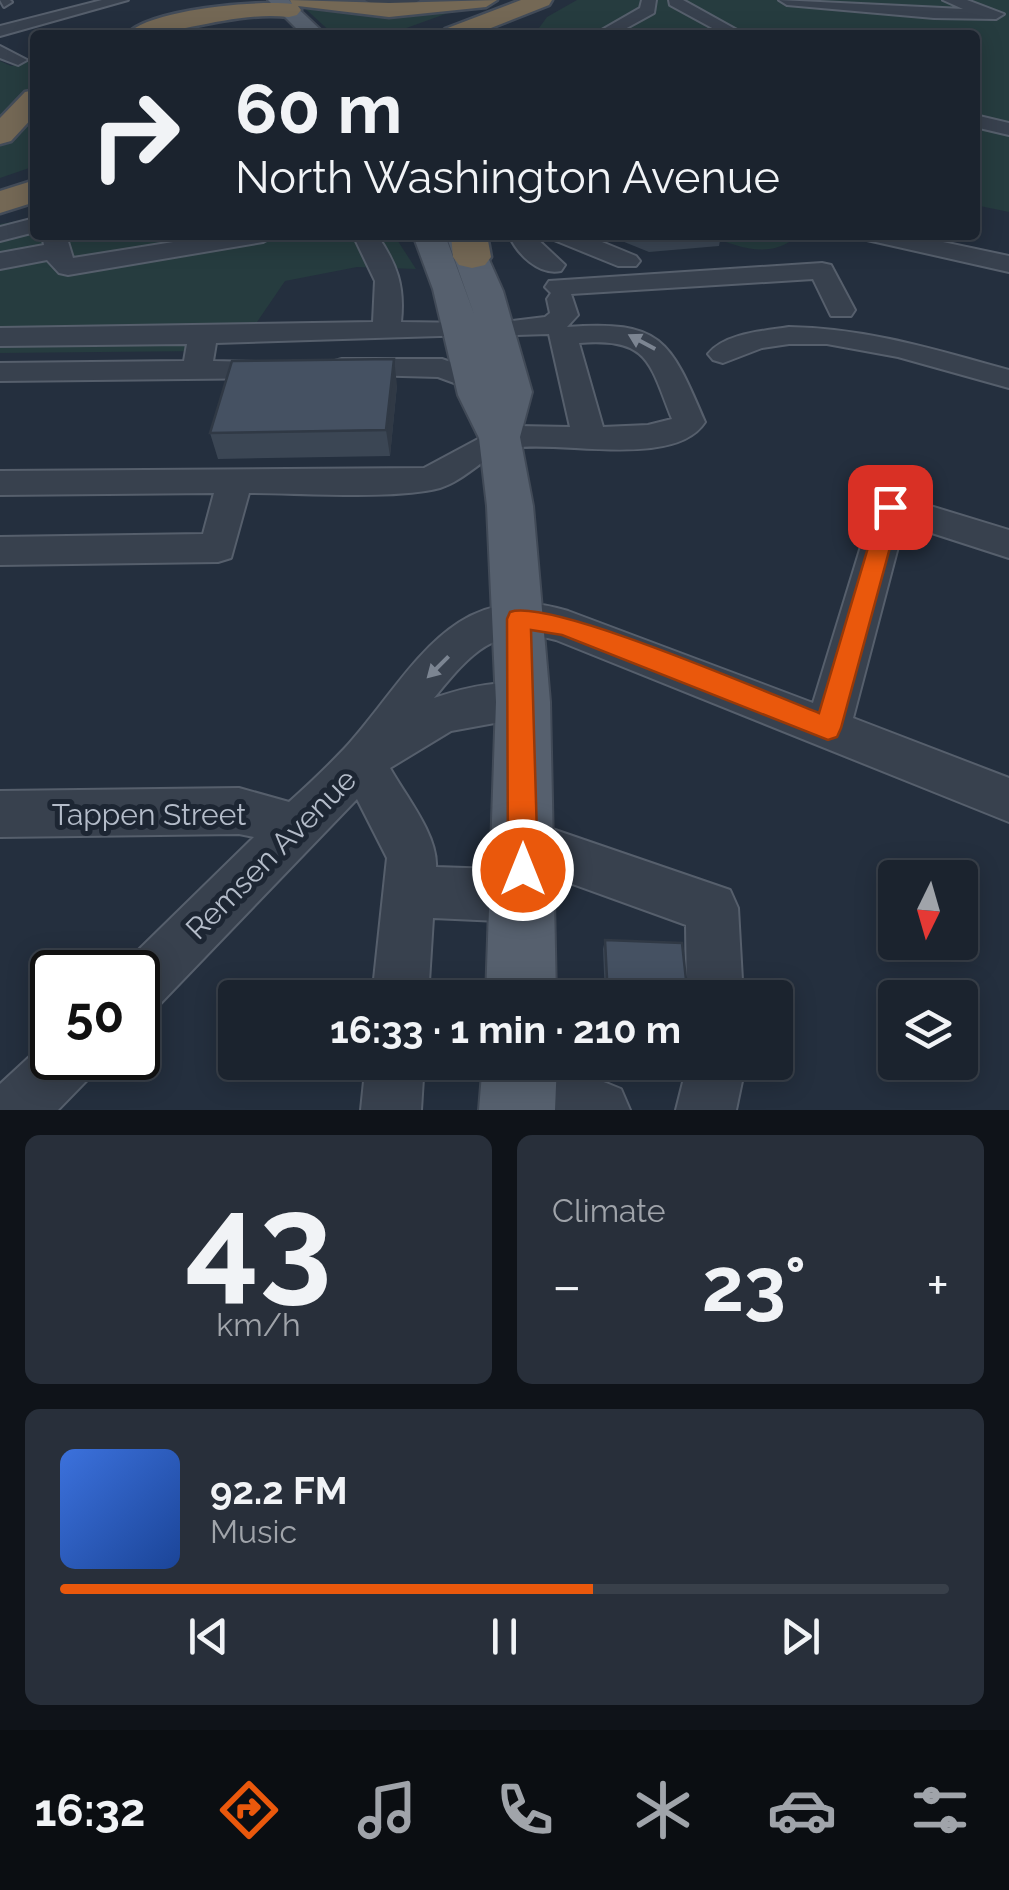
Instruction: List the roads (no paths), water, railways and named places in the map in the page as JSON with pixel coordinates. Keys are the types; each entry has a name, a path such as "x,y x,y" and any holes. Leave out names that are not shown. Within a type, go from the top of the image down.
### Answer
{"highway":[{"path":"136,30 194,0"},
{"path":"154,30 200,16 277,4 389,10 486,0"},
{"path":"435,30 513,0"},
{"path":"465,30 540,0"},
{"path":"521,30 530,18 557,0"},
{"path":"0,134 30,103"},
{"path":"0,188 30,178"},
{"path":"0,203 30,192"},
{"path":"0,214 30,205"}],"main road":[{"path":"277,4 287,30"},
{"path":"277,4 309,30"},
{"path":"432,240 512,392 500,438"},
{"path":"468,242 480,330 476,382 500,438 519,619 522,980"}],"street":[{"path":"0,31 120,0"},
{"path":"373,0 412,0"},
{"path":"787,0 1004,16"},
{"path":"951,0 1004,16"},
{"path":"608,30 646,4 682,1 730,30"},
{"path":"646,4 662,25"},
{"path":"867,30 872,21 870,8"},
{"path":"0,51 18,60"},
{"path":"980,122 1009,129"},
{"path":"0,234 30,226"},
{"path":"0,261 56,243 60,261 68,267 233,240"},
{"path":"368,240 381,258 393,292 386,331"},
{"path":"525,240 555,276 564,311 558,331 588,437"},
{"path":"575,240 627,261"},
{"path":"925,240 965,244 1009,264"},
{"path":"555,276 627,261 724,256"},
{"path":"555,276 822,271 841,310"},
{"path":"0,337 480,330 616,332 629,334 660,351 689,422 679,433 664,435 500,438 460,469 440,477 0,483"},
{"path":"197,370 204,335"},
{"path":"723,354 756,340 822,336 852,339 1009,379"},
{"path":"0,372 422,367 442,368 476,382"},
{"path":"0,552 218,548 234,482"},
{"path":"828,728 890,507 1009,544"},
{"path":"519,619 565,626 1009,800"},
{"name":"Remsen Avenue","path":"160,966 362,762 403,705 461,644 495,622 519,619"},
{"name":"Remsen Avenue","path":"362,762 407,730 448,711 486,703 522,702"},
{"path":"362,762 412,856 401,980"},
{"name":"Tappen Street","path":"0,814 239,811 270,817 292,832"},
{"path":"408,891 523,870 712,908 715,980"},
{"path":"16,1110 46,1080"},
{"path":"391,1110 394,1080"},
{"path":"706,1110 712,1080"},
{"path":"518,1087 572,1099 600,1110"}]}
